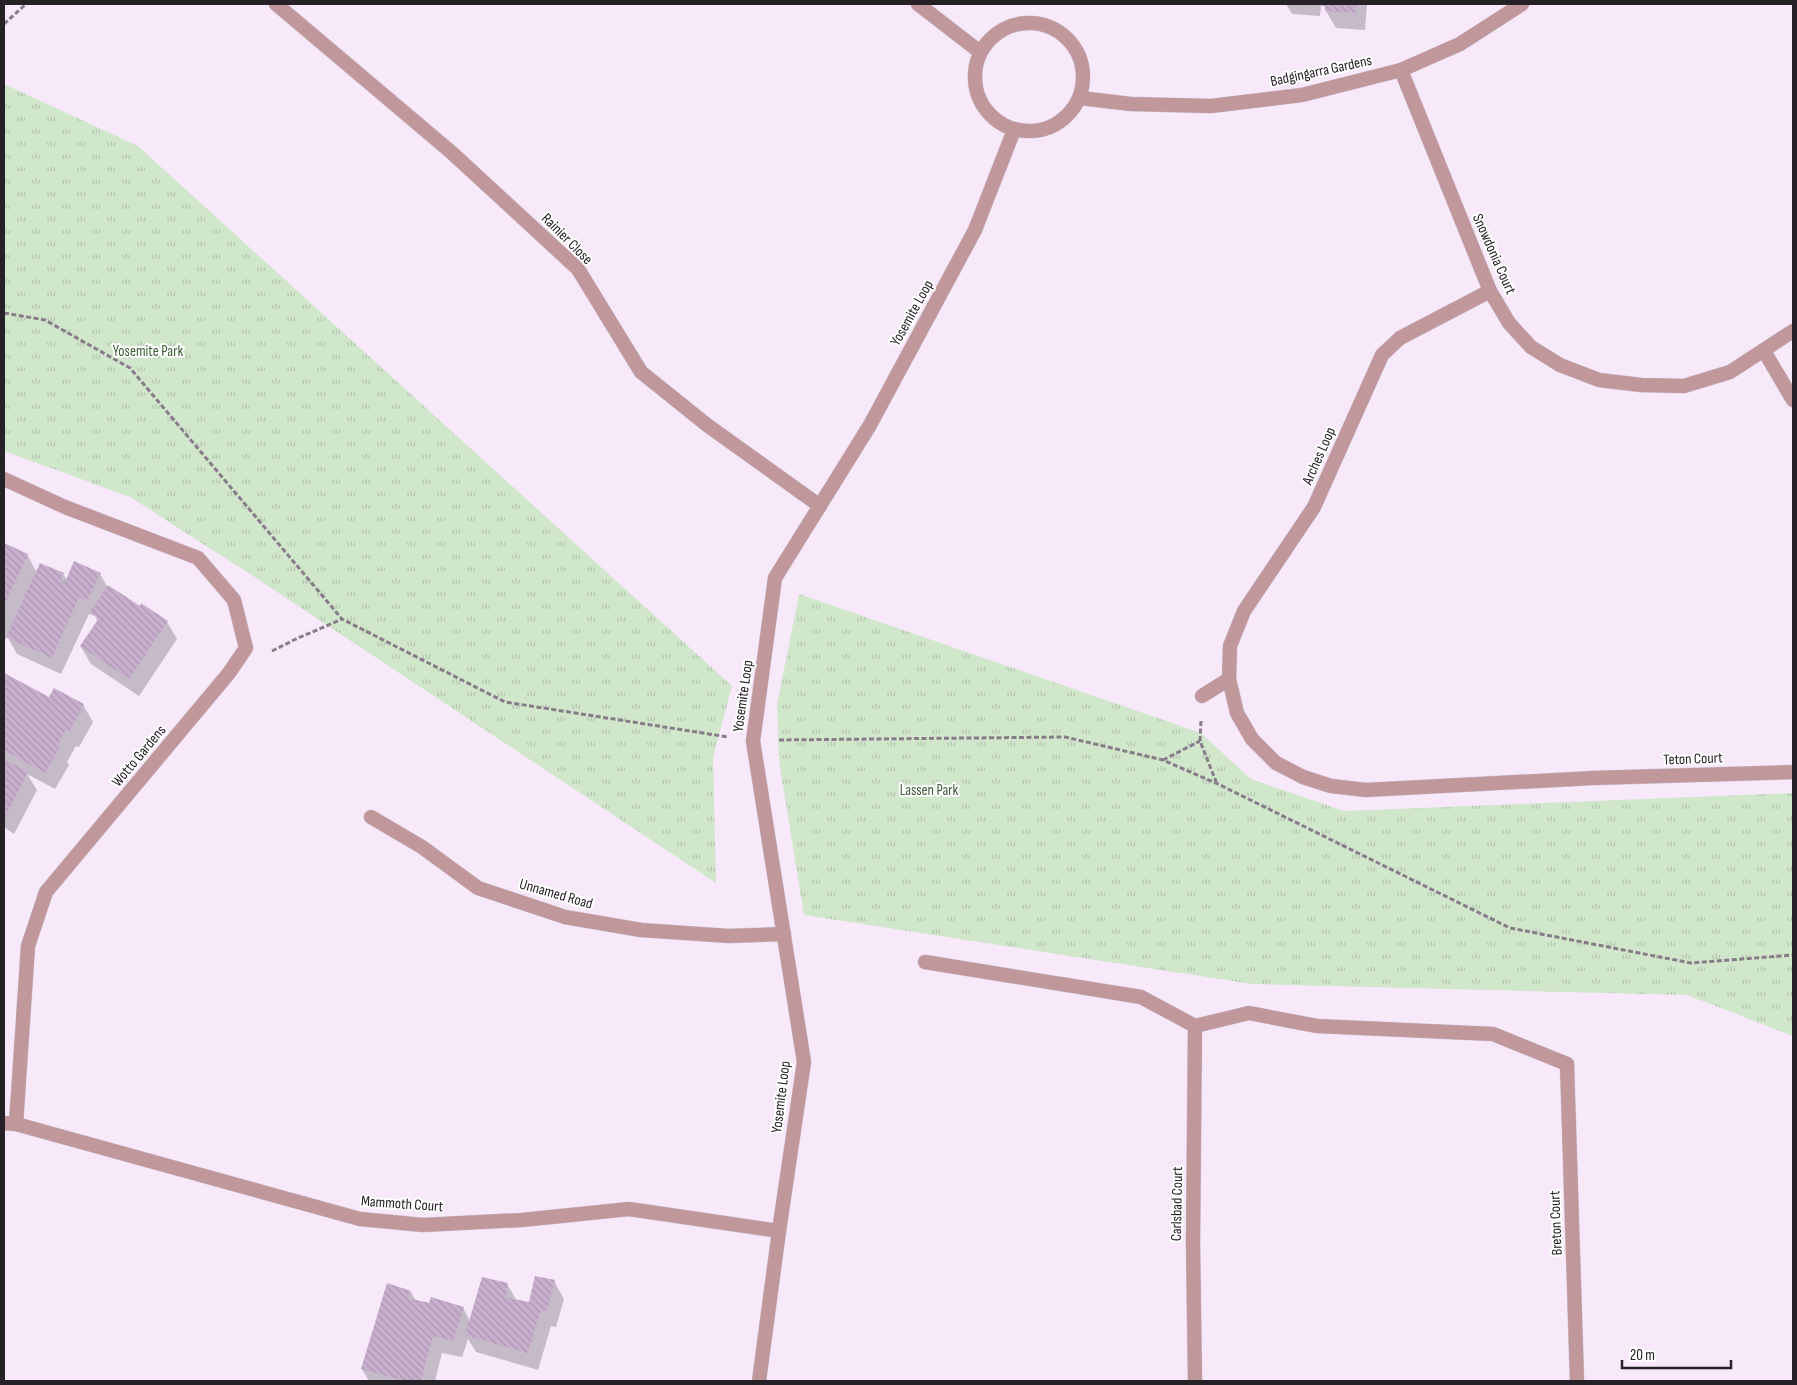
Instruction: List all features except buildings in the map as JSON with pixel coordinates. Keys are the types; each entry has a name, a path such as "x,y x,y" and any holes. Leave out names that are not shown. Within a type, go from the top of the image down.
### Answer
{"street":[{"name":"Rainier Close","path":"276,4 451,152 578,269 641,372 707,425 820,506"},
{"path":"918,4 980,52"},
{"name":"Badgingarra Gardens","path":"1080,98 1131,104 1212,106 1302,95 1401,70 1460,44 1522,4"},
{"path":"1025,22 1044,24 1060,32 1074,45 1082,62 1084,80 1080,98 1069,114 1053,126 1034,132 1014,130 996,121 983,107 976,89 974,70 980,52 991,37 1007,27 1025,22"},
{"name":"Snowdonia Court","path":"1401,70 1490,292 1509,323 1531,347 1560,365 1599,380 1641,385 1684,386 1730,372 1793,331"},
{"name":"Yosemite Loop","path":"759,1381 804,1062 753,741 775,578 870,425 976,230 1014,130"},
{"name":"Arches Loop","path":"1490,292 1400,338 1382,355 1314,507 1244,611 1230,646 1229,679 1237,713 1252,739 1276,763 1303,777 1331,786 1366,790 1593,778"},
{"path":"1764,351 1793,400"},
{"name":"Wotto Gardens","path":"4,479 65,507 198,558 234,600 246,648 229,674 46,892 28,946 10,1124"},
{"path":"1202,696 1229,679"},
{"name":"Teton Court","path":"1593,778 1793,772"},
{"name":"Unnamed Road","path":"372,817 422,847 478,888 565,917 641,930 729,936 784,934"},
{"path":"925,962 1141,997 1195,1026"},
{"name":"Breton Court","path":"1195,1026 1249,1014 1317,1026 1493,1034 1567,1064 1577,1381"},
{"name":"Carlsbad Court","path":"1195,1026 1192,1242 1195,1381"},
{"name":"Mammoth Court","path":"10,1124 360,1218 423,1224 522,1220 630,1209 779,1230"}],"path":[{"path":"4,24 26,4"},
{"path":"4,313 46,320 130,368 342,620 505,702 753,741 1065,737 1163,760 1218,784 1510,928 1690,963 1793,955"},
{"path":"271,652 296,639 342,620"},
{"path":"1202,696 1200,741 1218,784"},
{"path":"1163,760 1200,741"}],"green space":[{"name":"Yosemite Park","path":"4,84 138,146 732,686 713,758 716,883 253,576 130,497 4,451"},
{"name":"Lassen Park","path":"799,594 1201,733 1251,779 1344,811 1793,793 1793,1036 1687,995 1252,984 804,915 779,761 777,704"}]}
